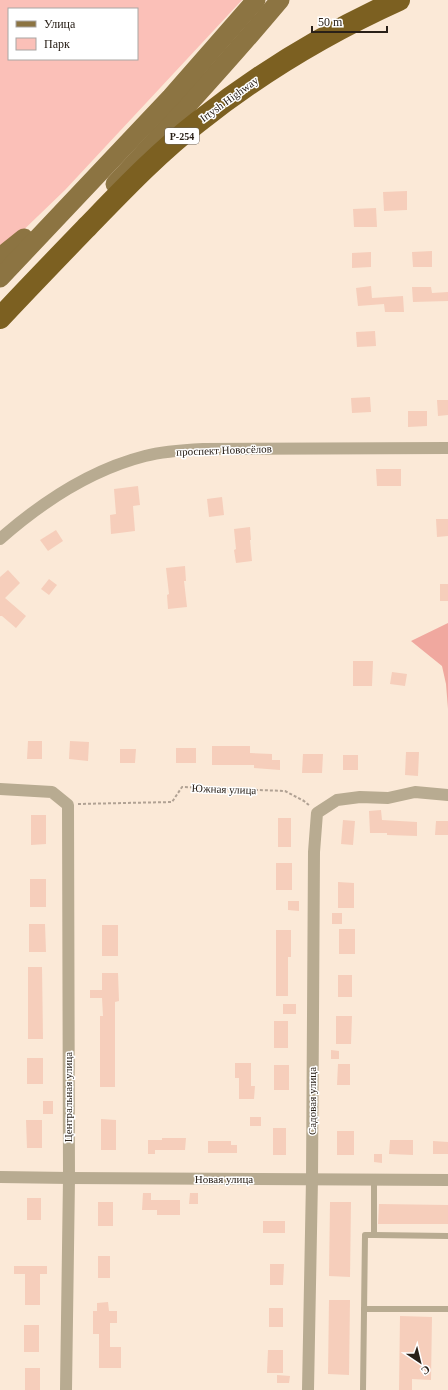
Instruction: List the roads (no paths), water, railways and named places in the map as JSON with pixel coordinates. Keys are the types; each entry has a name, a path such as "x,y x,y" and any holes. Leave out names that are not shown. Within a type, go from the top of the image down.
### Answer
{"highway":[{"name":"Irtysh Highway","path":"0,318 119,194 153,161 198,122 272,68 354,21 399,0"}],"main road":[{"path":"0,278 170,97 256,0"},
{"path":"0,306 180,114 280,0"},
{"path":"0,257 18,244 71,192 154,103 242,16"}],"street":[{"name":"проспект Новосёлов","path":"0,539 41,506 69,487 108,468 146,456 173,451 203,449 448,448"},
{"name":"Центральная улица","path":"0,790 52,792 68,805 68,1178 66,1390"},
{"name":"Садовая улица","path":"308,1390 312,1179 314,852 316,813 337,800 360,797 388,798 415,792 448,795"},
{"name":"Новая улица","path":"0,1177 448,1180"}],"lane":[{"path":"374,1179 374,1236"},
{"path":"363,1390 365,1235 448,1236"},
{"path":"364,1309 448,1309"}]}
